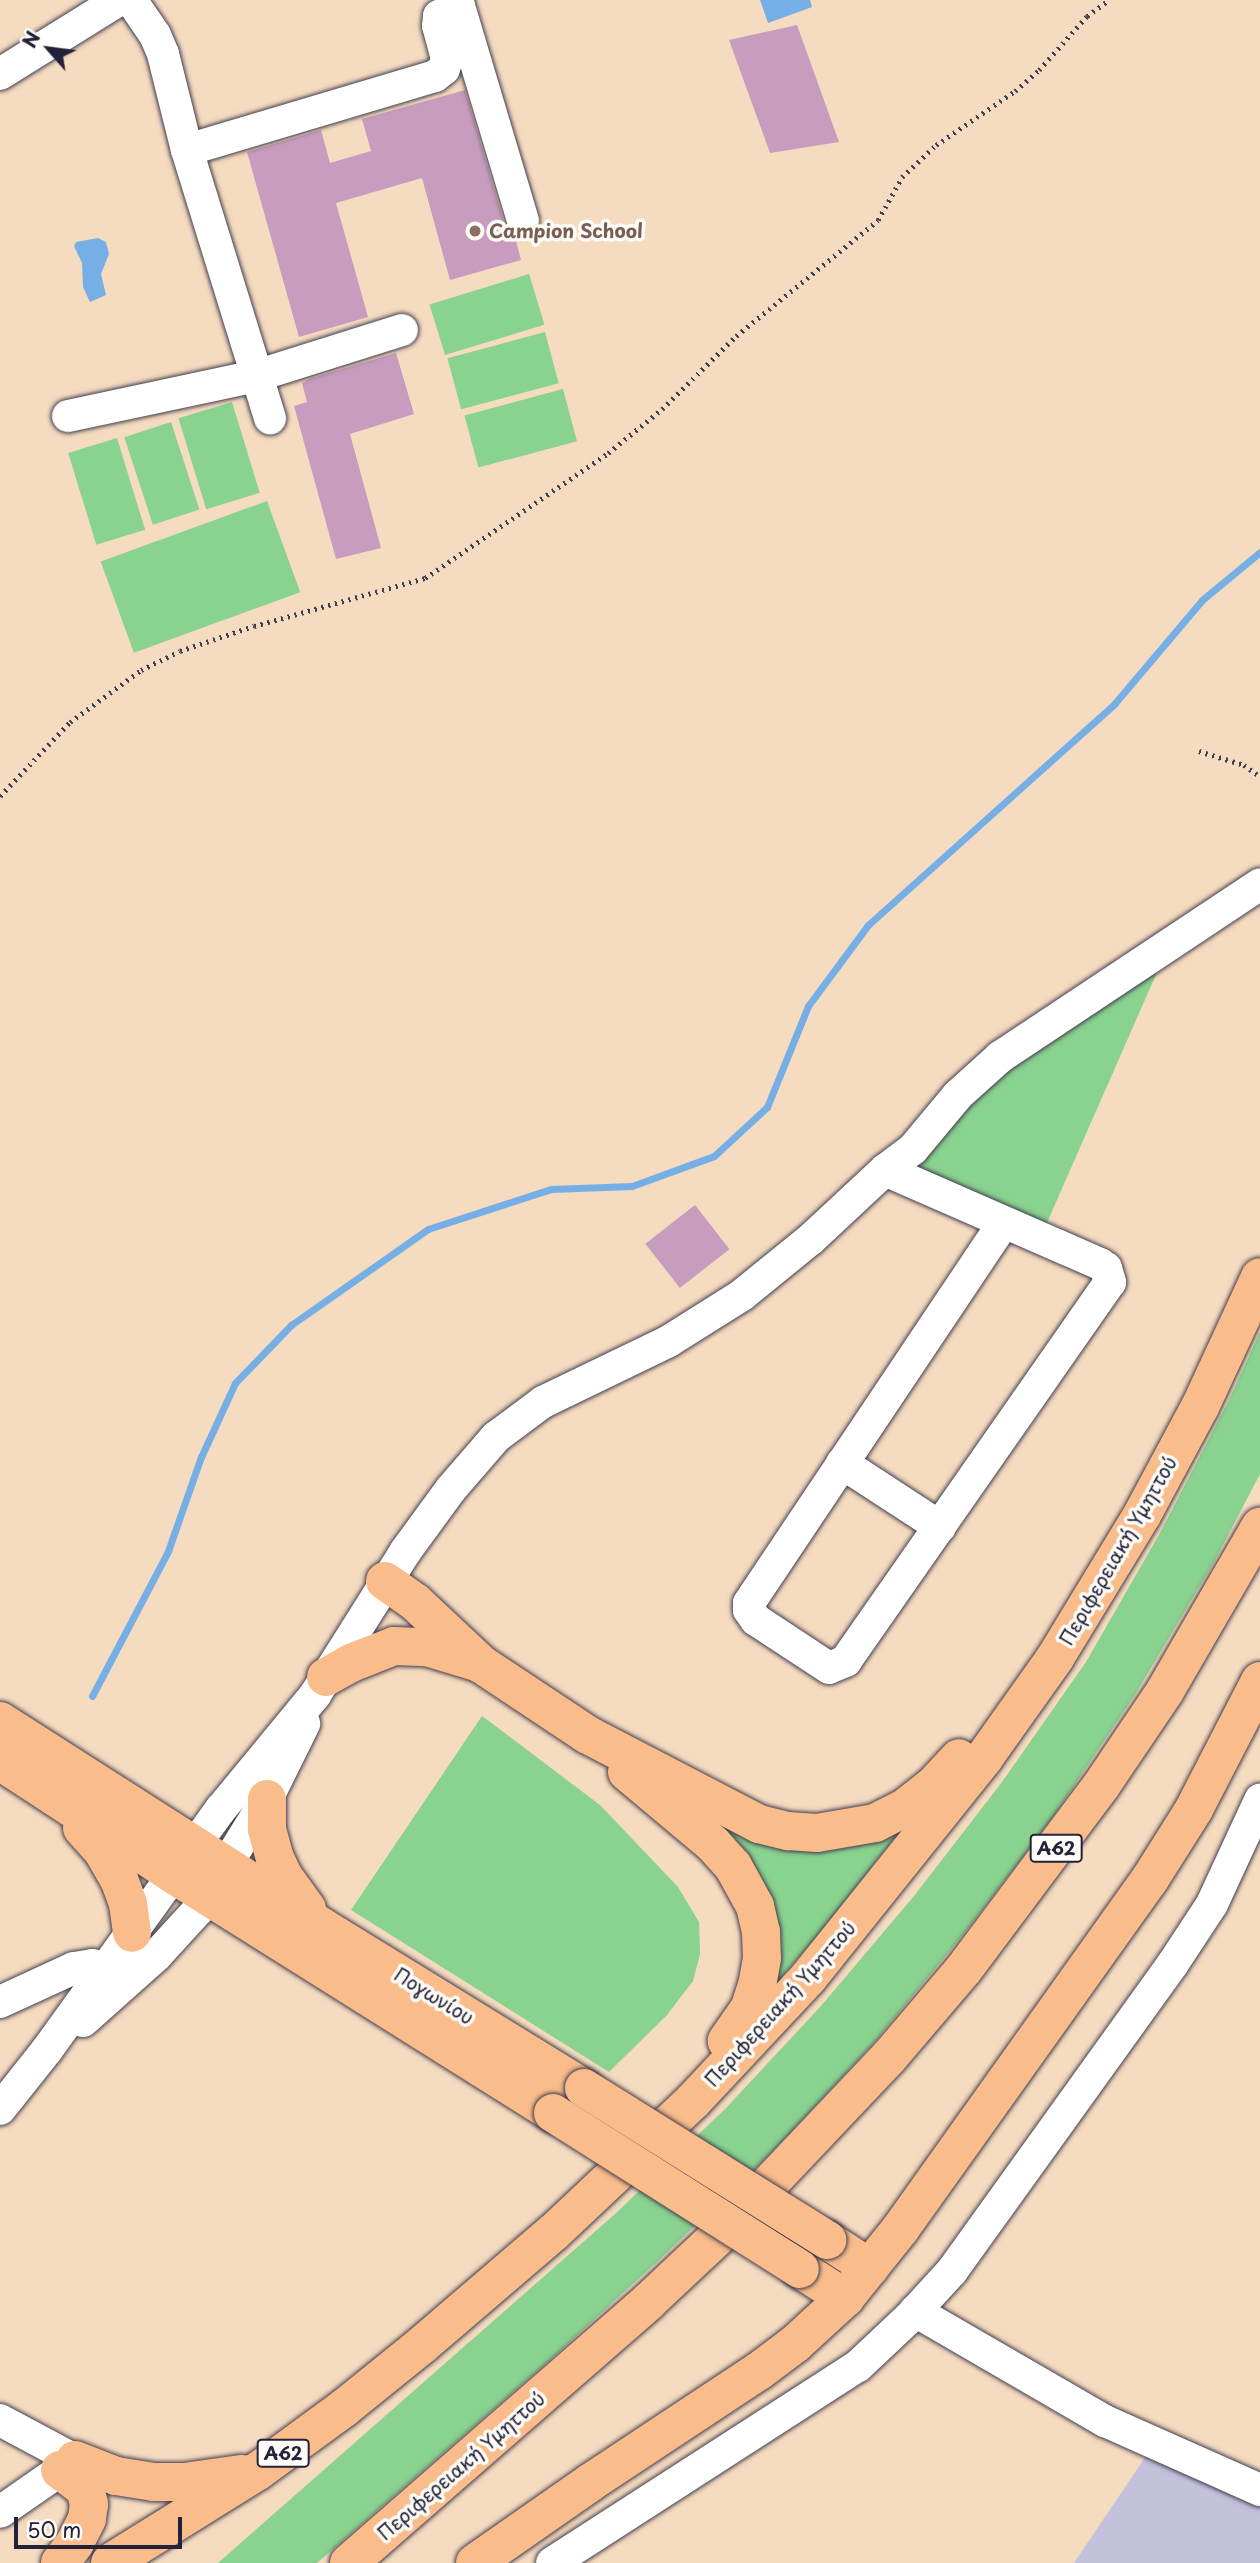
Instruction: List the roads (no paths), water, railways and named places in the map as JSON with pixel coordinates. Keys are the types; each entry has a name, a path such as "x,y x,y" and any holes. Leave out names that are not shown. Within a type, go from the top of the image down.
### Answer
{"main road":[{"name":"Περιφερειακή Υμηττού","path":"110,2563 258,2471 344,2408 464,2310 554,2232 693,2101 825,1957 984,1758 1055,1658 1148,1503 1200,1407 1260,1277"},
{"name":"Περιφερειακή Υμηττού","path":"349,2563 649,2301 733,2222 890,2056 971,1959 1101,1786 1165,1691 1260,1527"},
{"path":"380,1590 407,1632 464,1658 588,1735 759,1824 788,1831 846,1830 875,1823 895,1812 933,1786 956,1762 1003,1702 1055,1658"},
{"path":"320,1686 351,1663 394,1646 427,1647 464,1658"},
{"path":"475,2563 591,2482 760,2371 805,2336 845,2298 870,2268 1150,1879 1194,1810 1260,1681"},
{"name":"Πογωνίου","path":"0,1721 196,1844 218,1881 553,2113 845,2298"},
{"path":"588,1735 733,1866 755,1906 761,1932 762,1958 749,2009 654,2137"},
{"name":"Πογωνίου","path":"0,1761 174,1875 218,1881 322,1927 870,2268"},
{"path":"43,1789 109,1860 125,1896 132,1933"},
{"path":"268,1799 267,1829 275,1858 289,1885 322,1927"},
{"path":"67,2465 153,2482 184,2482 258,2471"},
{"path":"60,2563 75,2543 89,2504 85,2489 67,2465"}],"street":[{"path":"0,74 119,0"},
{"path":"131,0 159,44 187,149 270,418"},
{"path":"187,149 435,76 444,69 447,59 438,26 439,16 458,3 523,221"},
{"path":"68,416 256,376 402,330"},
{"path":"0,2109 47,2050 233,1792 320,1686 380,1590 463,1473 516,1420 543,1402 654,1348 720,1310 811,1239 885,1170 913,1149 958,1095 1000,1057 1260,884"},
{"path":"885,1170 1004,1222 1100,1264 1106,1268 1110,1282 846,1661 835,1668 823,1665 756,1620 749,1610 749,1603 1004,1222"},
{"path":"842,1463 940,1527"},
{"path":"47,2050 156,1956 218,1881 268,1799 299,1739 320,1686"},
{"path":"552,2563 858,2366 915,2311 952,2270 1172,1965 1212,1903 1260,1800"},
{"path":"0,2002 74,1968 92,1965 107,1968"},
{"path":"915,2311 1105,2421 1260,2490"},
{"path":"0,2512 67,2465 7,2432"}],"water":[{"path":"760,0 810,0 812,7 768,23"},
{"path":"98,238 106,242 109,254 101,274 106,295 90,302 83,287 82,263 74,246 76,242"}],"waterway":[{"path":"92,1696 168,1551 201,1457 235,1383 291,1325 428,1229 551,1189 632,1186 714,1156 767,1107 808,1006 868,925 1115,703 1202,600 1260,552"}],"place":[{"name":"Campion School","path":"475,231"}]}
